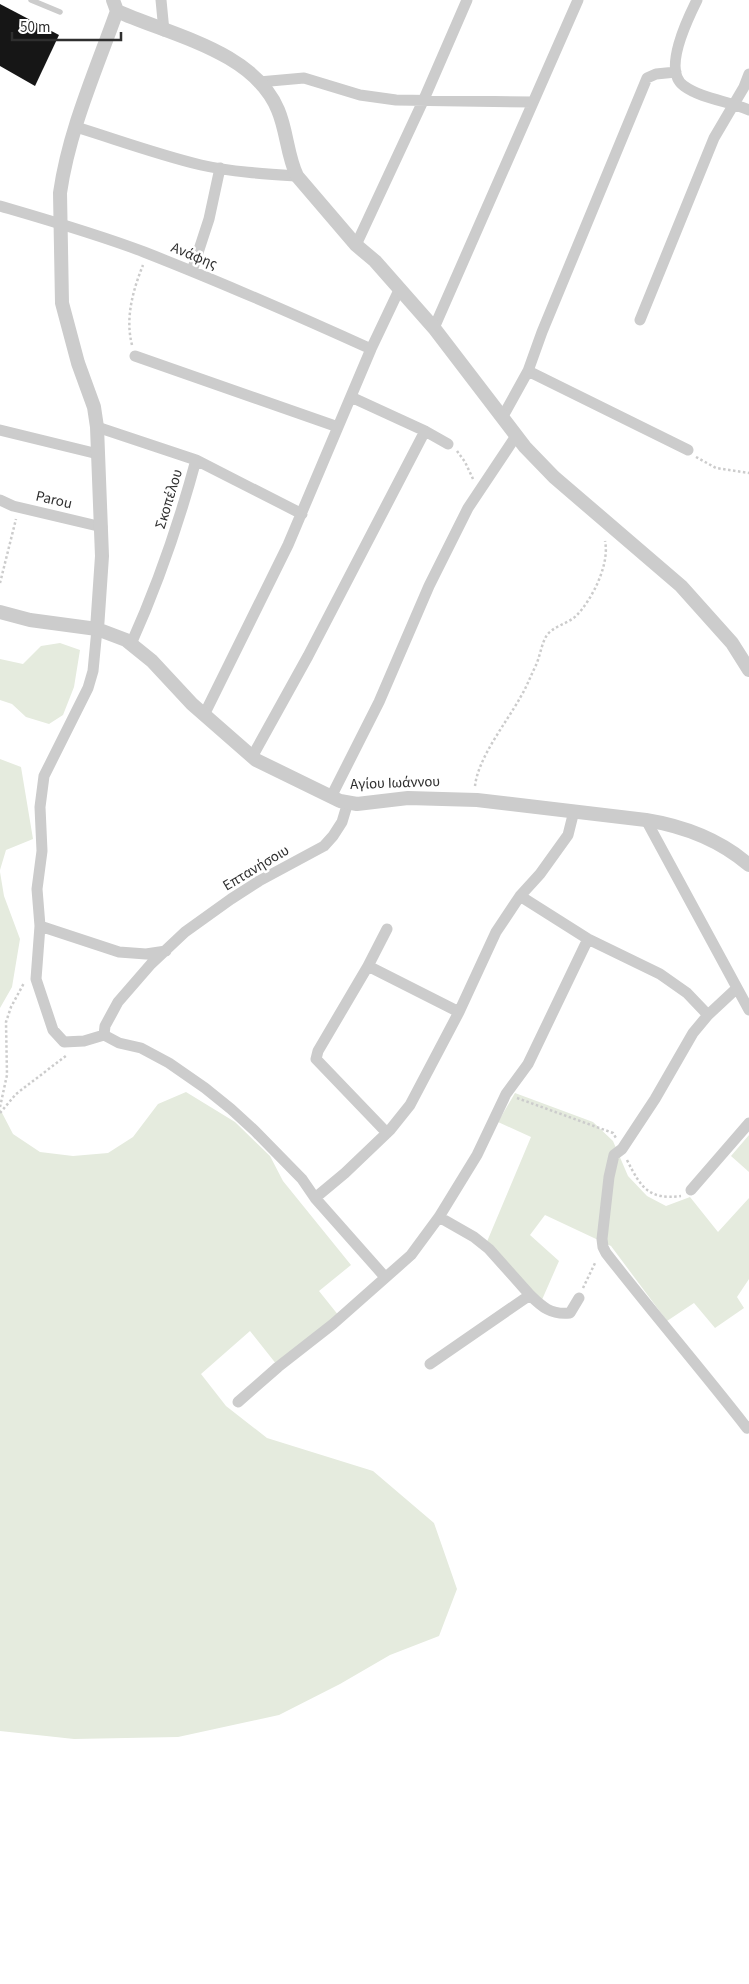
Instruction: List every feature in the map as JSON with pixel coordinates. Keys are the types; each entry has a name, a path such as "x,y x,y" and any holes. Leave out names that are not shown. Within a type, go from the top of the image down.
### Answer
{"street":[{"path":"161,0 164,31"},
{"path":"356,245 424,100 467,0"},
{"path":"434,328 578,0"},
{"path":"697,0 676,53 676,72 682,86 749,110"},
{"path":"385,1277 315,1198 302,1179 255,1131 205,1088 169,1063 141,1048 119,1043 104,1035 84,1041 64,1042 53,1030 36,979 40,926 37,888 42,851 40,807 44,776 88,688 93,671 102,556 97,427 90,393 78,363 65,319 60,286 62,260 60,193 62,176 76,127 115,6 164,31 223,54 237,62 268,91 278,110 292,165 297,176 356,245 375,261 398,290 434,328 516,436 554,477 681,586 732,643 749,670"},
{"path":"502,418 528,371 647,78 656,74 676,72"},
{"path":"640,320 714,138 749,74"},
{"path":"259,82 304,78 360,95 396,100 533,102"},
{"path":"76,127 144,150 203,165 297,176"},
{"path":"192,271 209,219 220,168"},
{"name":"Ανάφης","path":"0,206 148,254 192,271 371,349"},
{"path":"204,715 302,514 371,349 398,290"},
{"path":"134,356 338,427"},
{"path":"528,371 688,450"},
{"path":"351,397 425,431 448,444"},
{"name":"Σκοπέλου","path":"97,427 196,460 180,520 147,608 131,644"},
{"path":"0,430 98,454"},
{"path":"252,756 308,656 425,431"},
{"path":"331,797 379,702 429,586 468,508 516,436"},
{"path":"196,460 302,514"},
{"name":"Parou","path":"0,500 19,507 102,527"},
{"name":"Αγίου Ιωάννου","path":"0,612 30,620 97,629 131,644 152,661 204,715 252,756 331,797 357,804 417,798 477,800 646,820 668,824 696,833 722,846 749,865"},
{"name":"Επτανήσοιυ","path":"104,1035 105,1026 118,1002 151,964 166,952 185,932 231,899 259,881 324,846 342,822 348,802"},
{"path":"315,1198 346,1173 387,1134 410,1105 459,1012 496,932 520,896 540,874 568,835 574,811"},
{"path":"646,820 749,1010"},
{"path":"520,896 588,939 660,974 687,993 708,1016"},
{"path":"40,926 120,952 146,954 166,952"},
{"path":"387,929 368,966 318,1050 316,1059 387,1134"},
{"path":"238,1402 278,1367 334,1324 410,1255 439,1217 477,1155 506,1094 528,1064 588,939"},
{"path":"368,966 459,1012"},
{"path":"737,988 708,1016 684,1046 655,1099 622,1149 614,1155 602,1239 603,1248 660,1322 746,1428 749,1427"},
{"path":"691,1190 749,1123"},
{"path":"439,1217 474,1237 489,1249 543,1309 558,1314 570,1313 579,1298"},
{"path":"430,1364 530,1295"}],"lane":[{"path":"31,0 60,12"}],"path":[{"path":"134,356 129,332 131,303 148,254"},
{"path":"448,444 459,453 479,491"},
{"path":"688,450 699,459 716,468 749,473"},
{"path":"0,583 19,507"},
{"path":"477,800 474,788 476,776 520,698 537,664 548,633 576,616 600,577 605,565 607,546 605,539"},
{"path":"0,1107 7,1075 6,1022 21,987 38,966"},
{"path":"0,1112 16,1094 84,1041"},
{"path":"506,1094 612,1133 633,1172 654,1196 668,1198 681,1196 691,1190"},
{"path":"579,1298 603,1248"}],"shaded area":[{"path":"60,643 80,650 74,687 63,715 49,724 26,717 12,704 0,700 0,659 23,664 41,646"},
{"path":"0,759 21,767 33,839 6,850 0,870"},
{"path":"0,872 4,896 20,939 12,987 0,1008"},
{"path":"186,1092 235,1122 270,1156 283,1181 351,1265 319,1291 343,1321 277,1365 250,1331 201,1374 226,1406 267,1438 373,1471 434,1523 457,1589 439,1636 390,1655 340,1684 279,1715 178,1737 74,1739 0,1731 0,1109 13,1134 40,1152 73,1156 108,1153 133,1137 158,1104"},
{"path":"515,1093 593,1122 613,1141 628,1176 647,1196 666,1206 690,1197 718,1232 749,1198 749,1279 737,1297 744,1308 715,1328 694,1303 667,1321 611,1246 545,1215 530,1235 559,1261 541,1302 486,1244 531,1137 498,1122"},
{"path":"749,1135 749,1172 731,1156"}],"building":[{"path":"0,4 59,35 35,86 0,66"}]}
